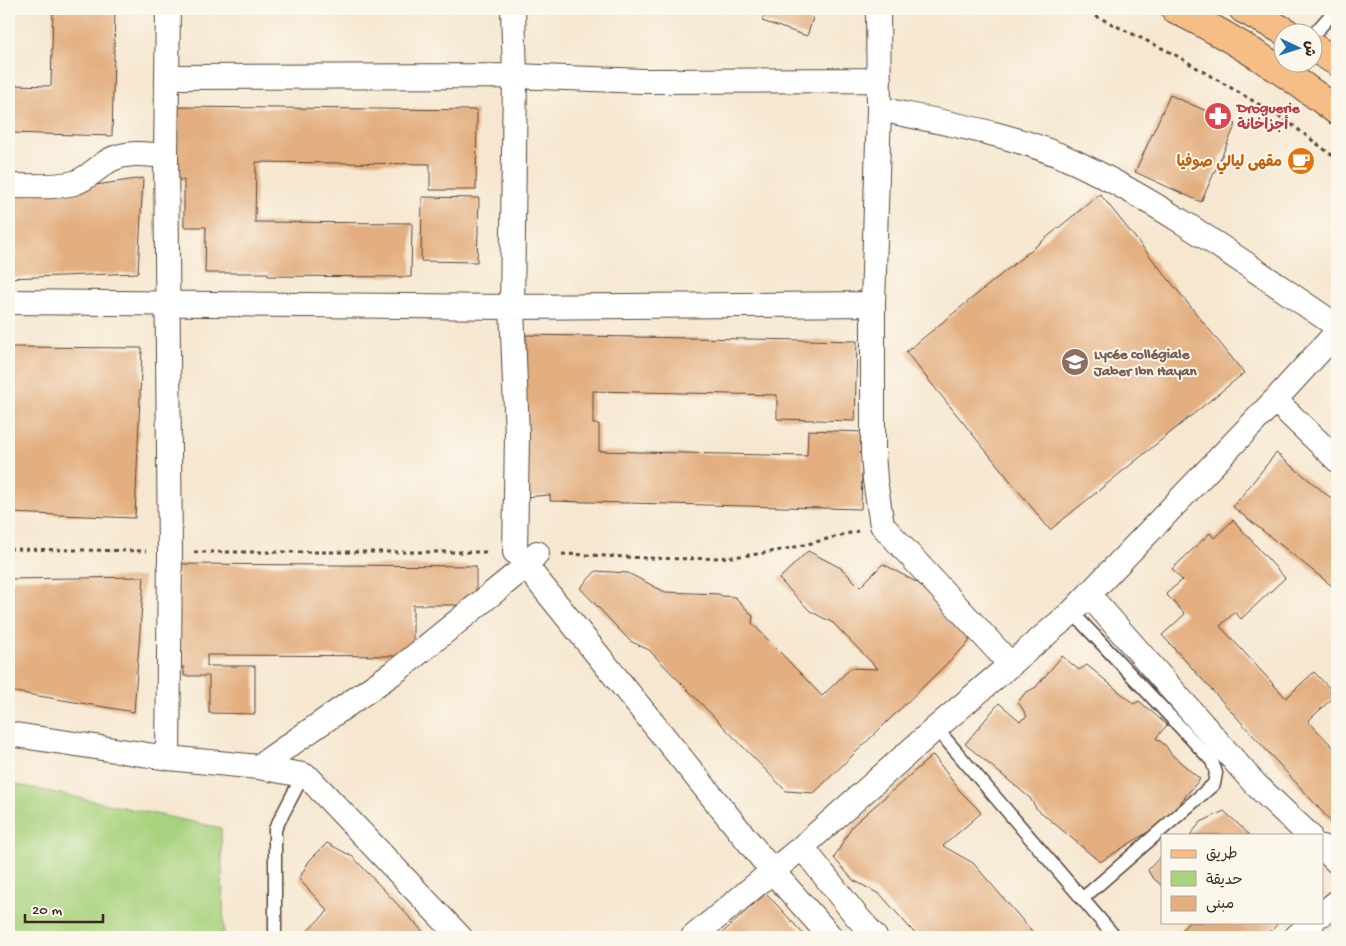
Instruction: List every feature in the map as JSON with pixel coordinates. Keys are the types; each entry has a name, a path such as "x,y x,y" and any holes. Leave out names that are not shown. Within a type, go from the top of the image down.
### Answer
{"main road":[{"path":"1174,9 1241,44 1282,71 1337,112"},
{"path":"1243,9 1274,26"},
{"path":"1324,54 1337,62"}],"street":[{"path":"168,9 166,156 170,552 168,758"},
{"path":"513,9 515,76 512,307 517,436 526,557 773,872 831,937"},
{"path":"878,9 880,109 873,304 873,453 882,525 1012,665"},
{"path":"168,77 515,76 643,80 879,80"},
{"path":"880,109 1014,139 1076,163 1163,211 1337,326"},
{"path":"9,186 75,183 90,176 109,161 126,155 166,156"},
{"path":"9,302 512,307 873,304"},
{"path":"693,937 773,872 936,728 1072,612 1275,400 1337,332"},
{"path":"1275,400 1337,460"},
{"path":"258,767 400,668 526,557"},
{"path":"1089,595 1255,784 1308,834"},
{"path":"9,734 168,758 258,767 303,775 309,778 460,937"},
{"path":"802,847 854,914 875,937"},
{"path":"1324,849 1337,862"},
{"path":"1324,912 1337,902"},
{"path":"1296,937 1311,924"}],"lane":[{"path":"1324,23 1336,9"},
{"path":"1072,612 1212,761 1216,774 1214,784 1082,899"},
{"path":"936,728 1115,937"},
{"path":"275,937 275,829 303,775"}],"path":[{"path":"1081,9 1172,53 1287,121 1337,159"},
{"path":"9,549 689,559 748,556 788,549 882,525"}],"green space":[{"path":"9,783 221,828 224,937 9,937"}],"building":[{"path":"53,9 115,9 112,136 9,133 9,101 12,101 13,85 51,86"},
{"path":"766,9 816,9 807,36 762,21"},
{"path":"1170,95 1236,124 1201,202 1135,172"},
{"path":"175,107 477,110 476,190 430,190 430,164 256,162 255,222 412,223 411,277 268,276 268,273 205,273 206,227 184,227 184,180 175,180"},
{"path":"143,178 138,273 9,278 9,198"},
{"name":"Lycée collégiale Jaber Ibn Hayan","path":"1100,194 1244,373 1050,530 906,352"},
{"path":"422,197 479,198 477,262 421,261"},
{"path":"526,335 857,341 855,421 777,419 777,395 593,391 593,424 599,424 599,451 807,456 808,430 863,432 861,509 550,501 550,495 524,497"},
{"path":"9,347 142,348 135,518 9,513"},
{"path":"1276,453 1337,503 1337,515 1331,523 1337,527 1337,590 1233,507"},
{"path":"1233,520 1285,578 1241,619 1235,612 1220,626 1286,698 1314,672 1336,695 1308,721 1337,751 1337,828 1162,635 1185,614 1166,594 1182,580 1172,569 1210,533 1214,538"},
{"path":"808,551 841,568 860,587 883,564 918,583 969,635 969,642 814,793 786,791 649,650 630,641 580,588 596,571 628,573 665,592 719,594 735,597 753,616 752,623 822,696 851,668 878,669 833,623 810,611 779,579"},
{"path":"178,564 476,566 476,605 413,605 413,656 207,655 207,666 255,666 255,714 209,713 209,676 184,676 184,667 177,667"},
{"path":"144,577 134,712 9,691 9,579"},
{"path":"1062,656 1079,670 1087,665 1134,704 1139,701 1167,725 1156,738 1200,779 1164,822 1100,862 1036,808 1030,798 965,744 999,703 1020,721 1027,716 1018,702 1025,693 1036,687"},
{"path":"933,755 960,791 981,813 943,846 973,863 1037,937 918,937 881,895 853,880 834,858 852,826"},
{"path":"1224,811 1249,834 1191,834 1201,822"},
{"path":"327,843 353,857 428,937 303,937 328,911 299,879 309,861"},
{"path":"1161,856 1161,885 1151,876 1148,870"},
{"path":"766,893 806,937 718,937"},
{"path":"1187,924 1277,924 1266,937 1170,937 1182,930"}],"place":[{"name":"Droguerie أجزاخانة","path":"1218,116"},
{"name":"مقهى ليالي صوفيا","path":"1301,161"},
{"name":"Lycée collégiale Jaber Ibn Hayan","path":"1075,362"}]}
